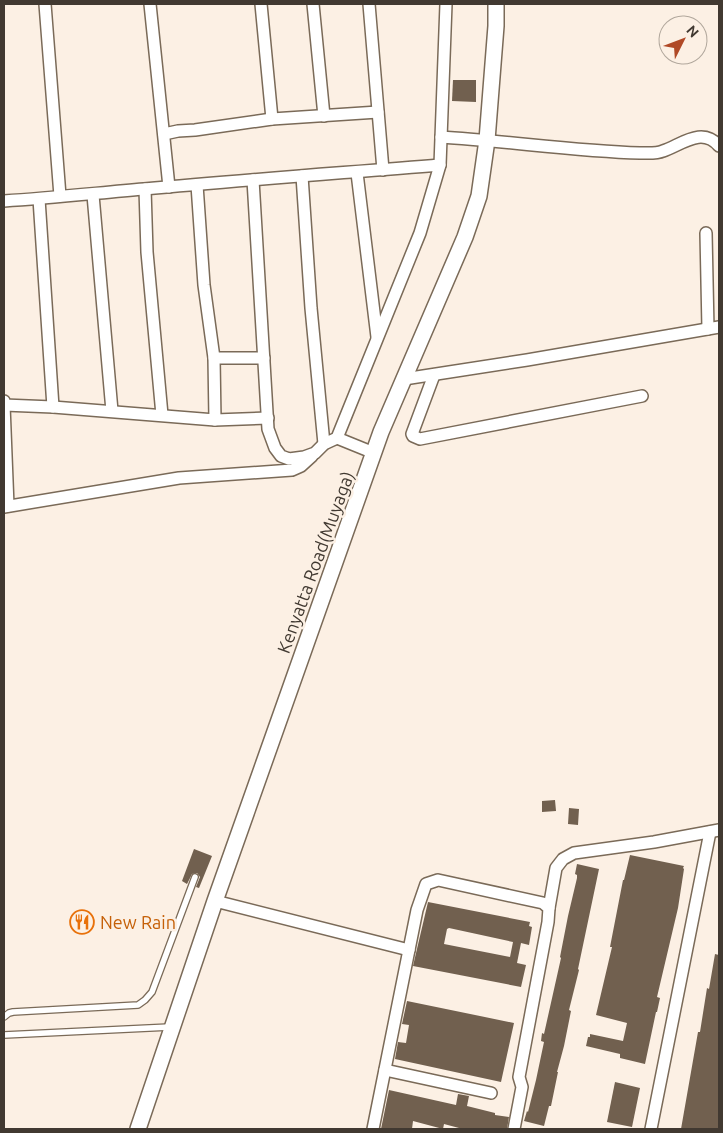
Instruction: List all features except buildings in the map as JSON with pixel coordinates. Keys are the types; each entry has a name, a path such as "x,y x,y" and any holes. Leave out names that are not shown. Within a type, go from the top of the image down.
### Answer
{"main road":[{"name":"Kenyatta Road(Muyaga)","path":"138,1129 215,901 381,432 465,237 479,196 487,140 496,4"}],"street":[{"path":"45,4 60,196"},
{"path":"150,4 169,187"},
{"path":"262,4 272,119"},
{"path":"314,4 324,116"},
{"path":"369,4 383,170"},
{"path":"4,401 6,506 179,478 292,470 301,466 324,444 337,438 420,233 440,165 446,4"},
{"path":"164,134 272,119 378,112"},
{"path":"441,137 588,151 651,153 663,151 684,141 696,138 707,138 716,142 719,146"},
{"path":"4,201 440,165"},
{"path":"357,173 378,338"},
{"path":"302,176 311,308 324,444"},
{"path":"253,180 268,429 275,448 281,456 289,459 315,453"},
{"path":"197,185 204,285 214,358 215,420"},
{"path":"145,189 147,252 162,415"},
{"path":"93,195 112,411"},
{"path":"39,199 52,407"},
{"path":"404,379 714,328 706,233"},
{"path":"214,358 264,358"},
{"path":"434,375 412,434 416,438 430,437 642,396"},
{"path":"4,405 112,411 215,420 268,418"},
{"path":"337,438 374,453"},
{"path":"514,1129 522,1087 519,1077 548,922 556,868 562,859 574,853 654,842 714,831 651,1129"},
{"path":"373,1129 417,910 426,884 438,880 543,903 549,908"},
{"path":"215,901 409,950"},
{"path":"385,1070 491,1093"}],"lane":[{"path":"4,1017 13,1012 138,1005 145,1000 152,992 195,877"},
{"path":"4,1035 172,1027"}],"place":[{"name":"New Rain","path":"82,922"}]}
